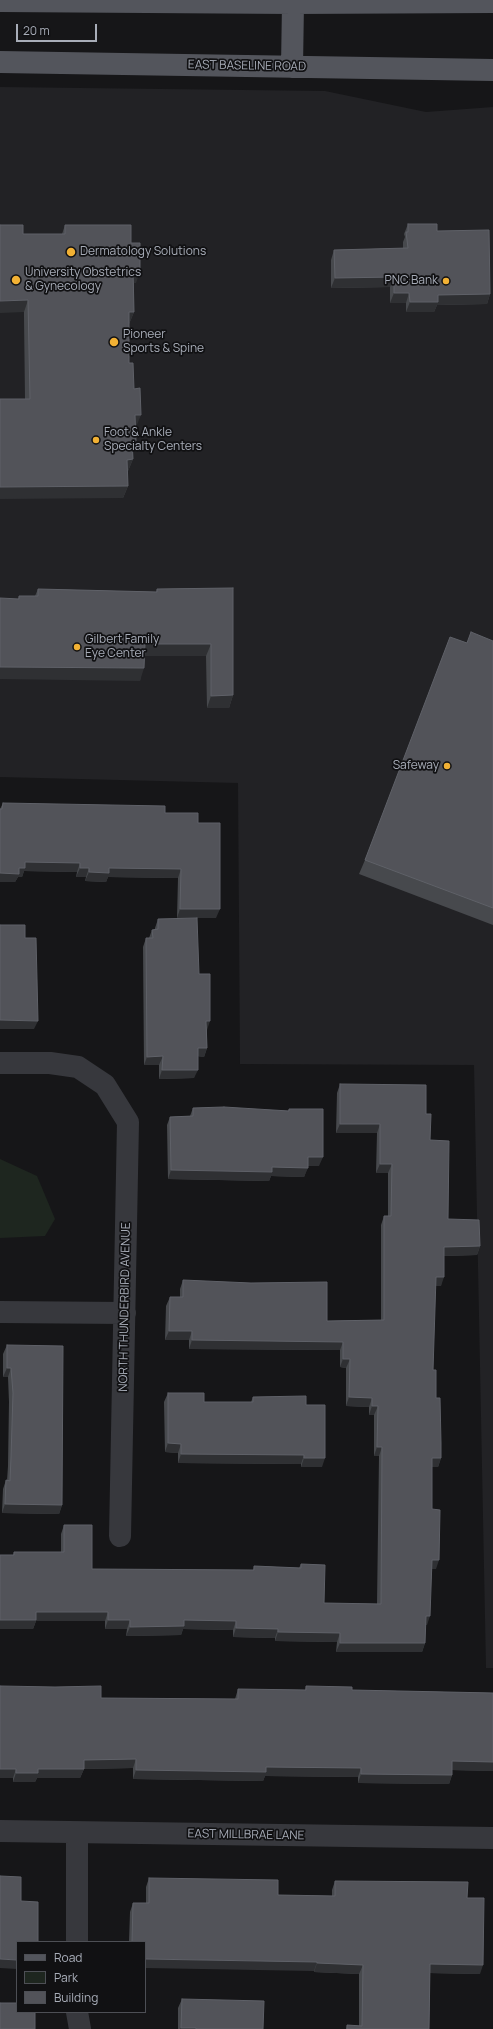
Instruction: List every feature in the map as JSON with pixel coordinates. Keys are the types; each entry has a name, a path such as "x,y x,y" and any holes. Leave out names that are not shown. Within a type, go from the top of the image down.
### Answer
{"main road":[{"path":"0,1 293,4 493,2"},
{"path":"292,67 293,4"},
{"name":"EAST BASELINE ROAD","path":"0,62 493,70"}],"street":[{"name":"NORTH THUNDERBIRD AVENUE","path":"0,1063 50,1063 78,1067 105,1085 128,1122 120,1536"},
{"path":"0,1312 125,1313"},
{"name":"EAST MILLBRAE LANE","path":"0,1832 493,1838"},
{"path":"77,1833 77,1941"},
{"path":"77,2013 80,2029"}],"shaded area":[{"path":"0,87 325,91 426,112 493,107 493,1668 486,1668 474,1065 240,1064 238,783 0,777"}],"green space":[{"path":"0,1159 37,1176 55,1219 45,1236 0,1238"}],"building":[{"name":"PNC Bank","path":"408,224 437,224 437,231 489,230 490,294 438,295 438,302 410,302 409,293 394,293 394,277 335,278 334,250 408,248 406,232 408,232"},
{"path":"0,225 23,225 23,234 65,234 65,225 131,225 131,243 140,243 140,271 133,270 134,312 129,312 129,363 133,363 134,389 140,388 141,415 135,415 136,441 132,441 133,459 127,460 128,486 0,487 0,399 30,399 28,300 0,301"},
{"path":"233,588 233,695 211,696 211,644 145,644 144,668 0,667 0,598 19,599 19,596 38,596 38,589 157,592 157,589"},
{"name":"Safeway","path":"471,632 493,641 493,908 365,860 450,637 467,643"},
{"path":"3,803 165,806 165,813 198,813 198,823 220,823 220,909 180,909 181,869 109,868 109,873 89,872 89,868 80,868 80,863 25,862 25,868 19,868 19,874 0,873 0,809 2,809"},
{"path":"197,918 199,974 210,974 210,1021 206,1021 207,1048 198,1048 198,1070 162,1070 163,1056 147,1057 146,938 153,938 152,930 158,929 158,919"},
{"path":"0,925 25,925 25,938 36,938 38,1021 0,1020"},
{"path":"340,1084 426,1085 426,1114 431,1114 430,1140 449,1141 448,1219 479,1220 480,1246 444,1247 444,1277 436,1277 433,1370 436,1370 436,1398 440,1398 441,1458 432,1458 432,1509 440,1510 439,1560 432,1560 430,1616 426,1616 425,1643 340,1643 340,1633 278,1632 278,1629 236,1628 236,1621 184,1620 184,1626 130,1627 130,1620 108,1620 108,1612 36,1612 36,1620 0,1620 0,1555 14,1555 14,1552 64,1552 64,1525 92,1525 92,1569 254,1570 254,1566 301,1568 301,1564 325,1565 324,1603 381,1604 382,1447 377,1447 378,1406 372,1406 372,1398 349,1397 350,1359 343,1359 343,1342 192,1340 192,1331 169,1331 170,1297 183,1297 183,1280 251,1283 327,1282 327,1321 384,1320 384,1216 391,1216 392,1164 380,1164 380,1124 340,1124"},
{"path":"224,1107 289,1111 289,1109 323,1109 323,1157 308,1157 308,1168 272,1167 272,1172 171,1170 170,1117 193,1116 193,1108"},
{"path":"7,1345 63,1346 62,1505 5,1504 6,1480 10,1481 13,1393 11,1368 7,1368"},
{"path":"168,1393 204,1393 204,1402 253,1402 253,1397 306,1396 306,1405 325,1405 325,1458 304,1458 304,1455 181,1454 181,1444 168,1443"},
{"path":"0,1686 101,1686 101,1698 238,1699 238,1689 306,1690 306,1686 352,1687 352,1690 493,1693 493,1762 452,1761 452,1775 361,1774 361,1768 266,1767 266,1772 136,1770 136,1759 84,1760 84,1769 38,1769 38,1773 16,1773 16,1769 0,1769"},
{"path":"0,1876 21,1877 21,1901 38,1902 38,1941 16,1941 16,1960 0,1959"},
{"path":"149,1878 278,1880 278,1895 335,1896 335,1881 468,1882 467,1898 484,1898 483,1965 430,1964 429,2029 347,2029 347,2025 362,2026 363,1965 317,1962 146,1959 146,1941 132,1941 133,1903 149,1903"},
{"path":"182,1999 264,2001 263,2029 181,2028"},
{"path":"0,2003 16,2003 16,2013 35,2013 35,2029 0,2029"}],"place":[{"name":"Dermatology Solutions","path":"71,252"},
{"name":"University Obstetrics & Gynecology","path":"16,280"},
{"name":"PNC Bank","path":"446,281"},
{"name":"Pioneer Sports & Spine","path":"114,342"},
{"name":"Foot & Ankle Specialty Centers","path":"96,440"},
{"name":"Gilbert Family Eye Center","path":"77,647"},
{"name":"Safeway","path":"447,766"}]}
